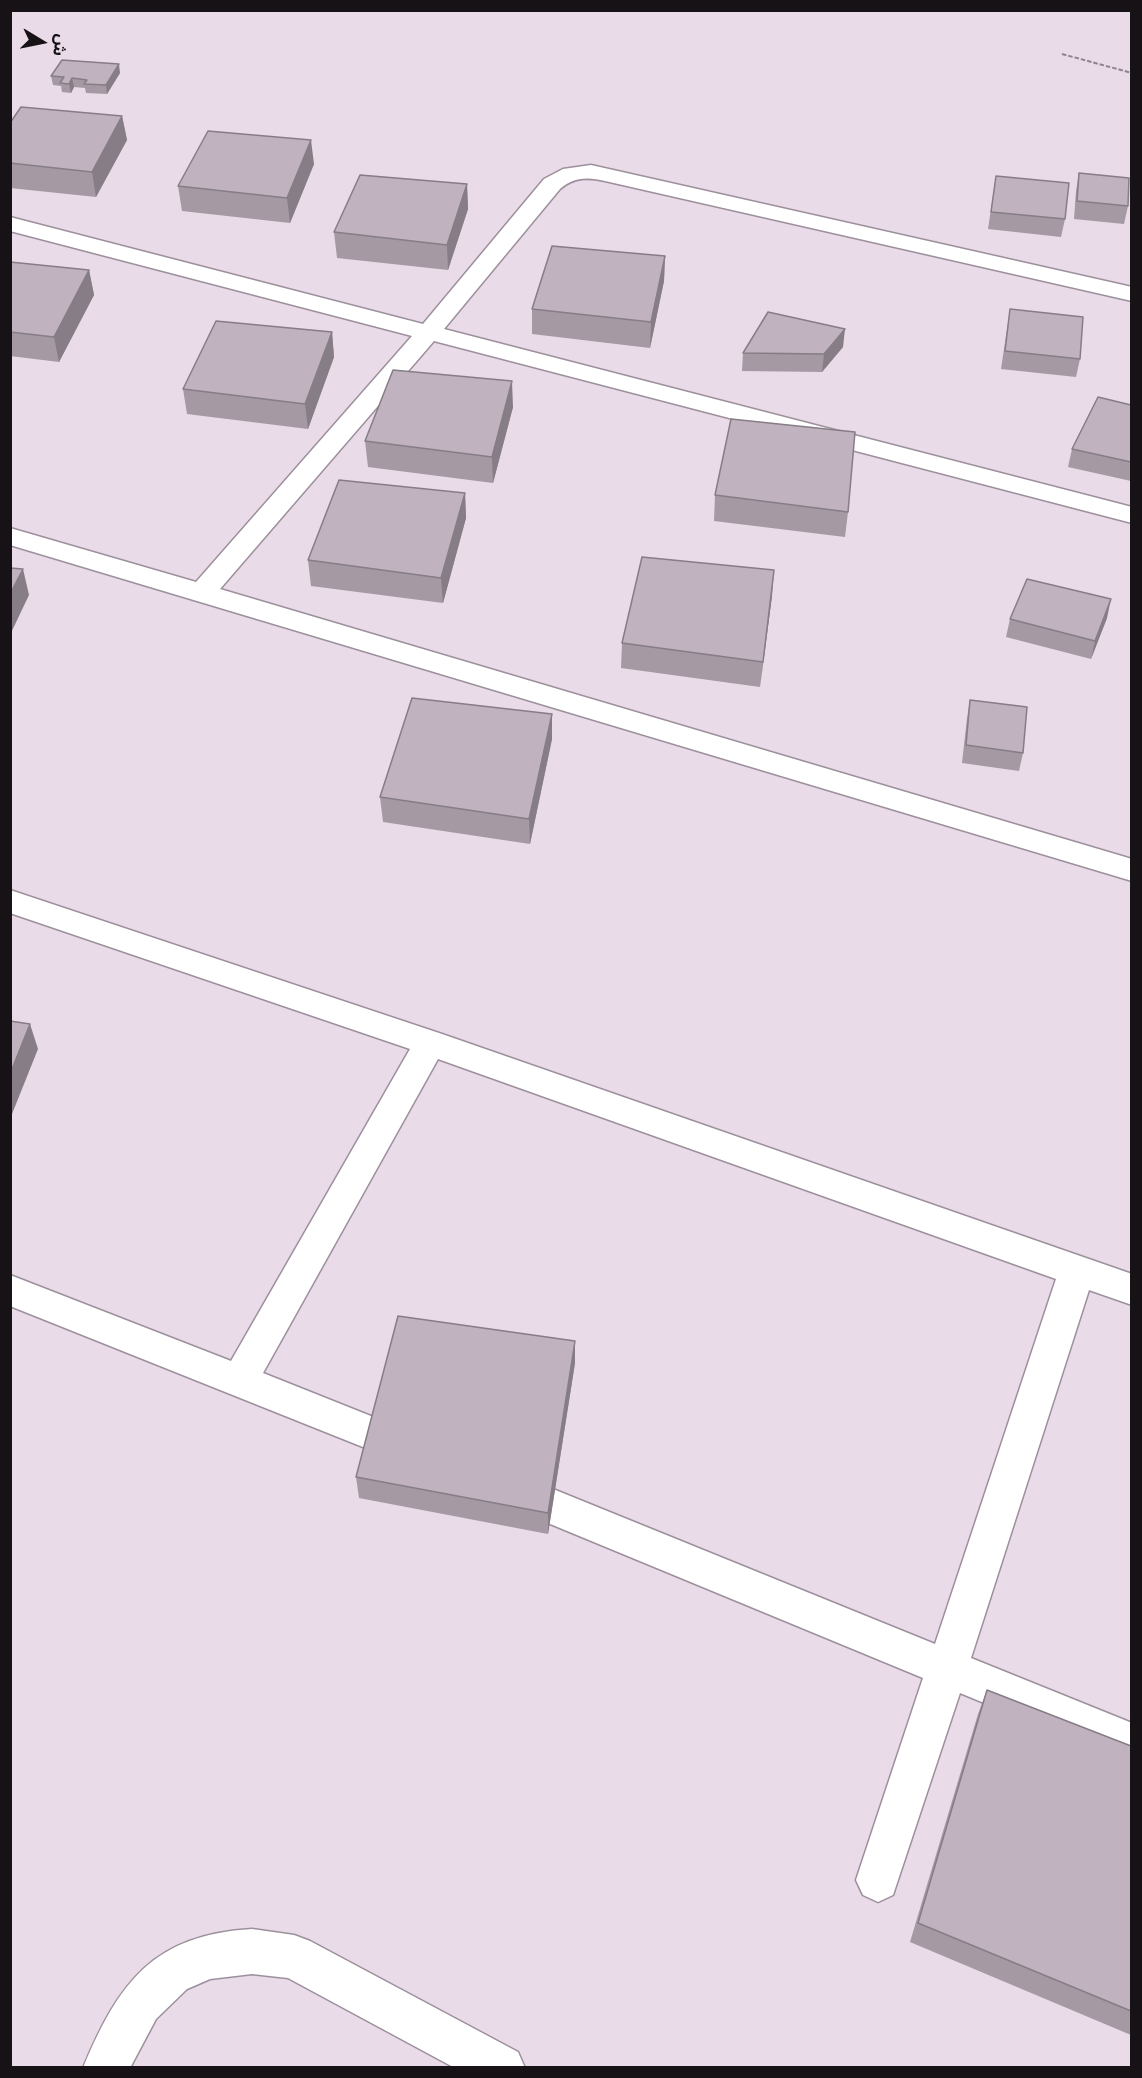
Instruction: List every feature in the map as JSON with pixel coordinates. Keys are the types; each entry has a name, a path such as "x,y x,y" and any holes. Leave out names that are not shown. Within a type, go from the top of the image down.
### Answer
{"street":[{"path":"201,594 427,334 552,184 565,175 585,171 1131,294"},
{"path":"10,224 1131,515"},
{"path":"10,536 1131,870"},
{"path":"10,901 430,1043 1131,1290"},
{"path":"240,1379 430,1043"},
{"path":"878,1880 1077,1271"},
{"path":"10,1290 240,1379 439,1460"},
{"path":"483,1479 1131,1744"},
{"path":"106,2067 140,2002 163,1982 196,1962 213,1955 241,1950 268,1950 294,1957 502,2067"}],"path":[{"path":"1062,54 1131,73"}],"building":[{"path":"62,60 119,64 106,85 84,84 87,80 72,78 69,84 60,83 64,77 51,76"},
{"path":"21,107 122,116 92,172 10,163 10,123"},
{"path":"208,131 311,140 287,198 178,186"},
{"path":"1079,173 1129,178 1128,206 1077,201"},
{"path":"360,175 467,184 447,245 334,232"},
{"path":"996,176 1069,183 1065,219 991,212"},
{"path":"552,246 665,256 651,322 532,309"},
{"path":"10,262 89,270 54,337 10,332"},
{"path":"1010,309 1083,317 1080,359 1005,351"},
{"path":"768,312 845,329 824,354 743,353"},
{"path":"216,321 332,332 305,404 183,389"},
{"path":"393,370 512,381 492,457 365,441"},
{"path":"1098,397 1131,405 1131,462 1072,449"},
{"path":"731,419 855,432 848,512 715,495"},
{"path":"339,480 465,493 441,578 308,560"},
{"path":"642,557 774,570 763,662 622,643"},
{"path":"10,568 23,569 10,594"},
{"path":"1027,579 1111,599 1095,641 1010,619"},
{"path":"412,698 552,714 529,819 380,797"},
{"path":"970,700 1027,707 1023,753 966,745"},
{"path":"10,1021 30,1024 10,1074"},
{"path":"398,1316 575,1341 548,1513 356,1477"},
{"path":"987,1690 1131,1746 1131,2011 918,1923"}]}
